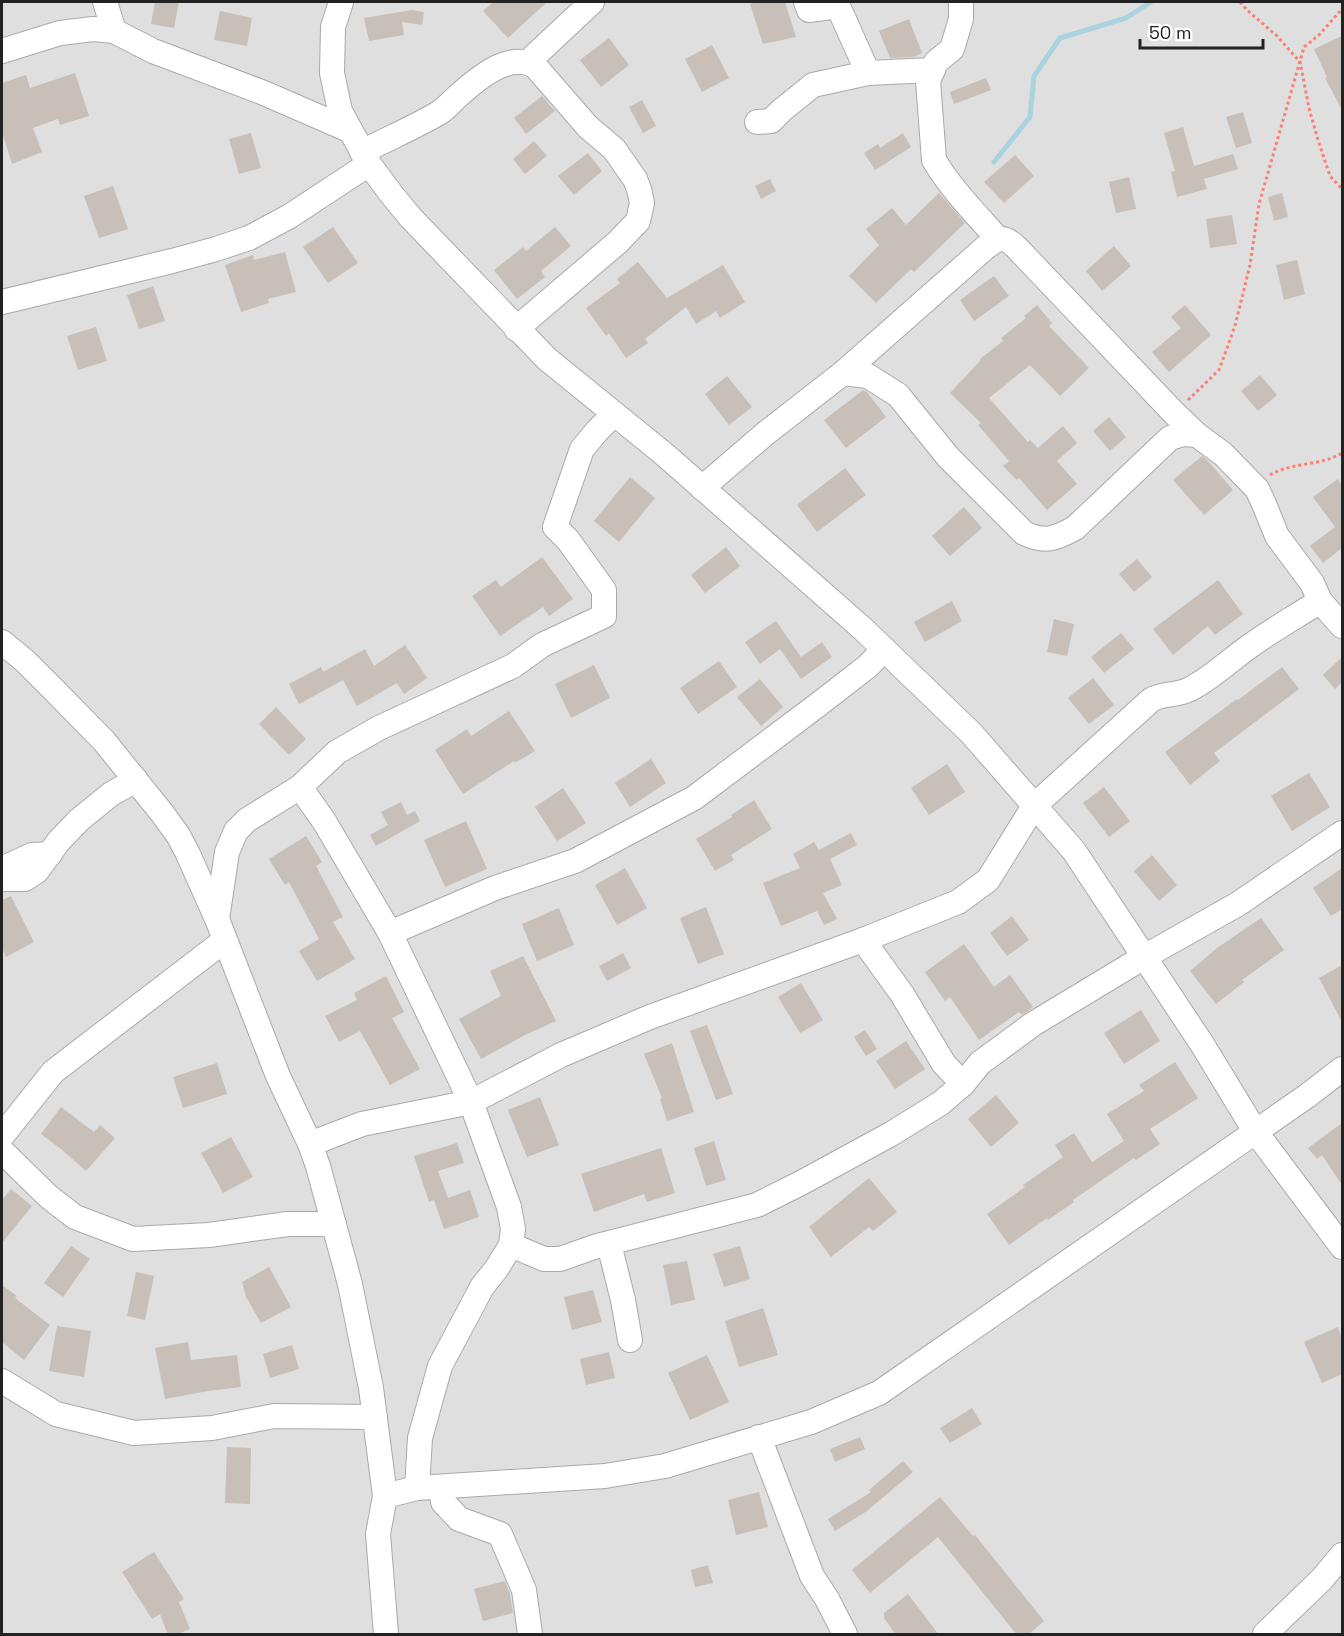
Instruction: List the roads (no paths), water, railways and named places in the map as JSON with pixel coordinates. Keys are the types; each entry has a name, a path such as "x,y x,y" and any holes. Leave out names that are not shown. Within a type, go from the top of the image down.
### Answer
{"street":[{"path":"105,2 114,31"},
{"path":"341,2 333,27 332,73 340,111 365,158 392,195 411,218 546,359 702,488 863,629 970,733 1074,851 1202,1044 1255,1131 1342,1247"},
{"path":"2,302 172,261 249,237 290,216 365,158 439,113 484,74 509,63 528,62 592,2"},
{"path":"806,2 809,10 838,6 868,73"},
{"path":"961,2 961,19 952,49 936,62 928,81 934,160 940,170 998,239 1009,241 1016,247 1173,413 1223,454 1257,489 1277,536 1312,583 1320,601 1342,626"},
{"path":"2,51 60,33 93,29 114,31 153,51 264,93 350,130"},
{"path":"516,329 618,242 638,221 642,203 635,179 614,149 588,127 541,72 528,62"},
{"path":"757,122 771,121 813,85 868,73 933,70"},
{"path":"702,488 765,433 843,373 998,239"},
{"path":"843,373 868,376 898,395 948,457 1024,533 1045,540 1059,537 1075,528 1170,438 1183,434 1197,435"},
{"path":"2,1136 53,1072 221,930 227,852 236,831 247,820 300,787 337,752 379,728 513,666 542,645 604,616 604,590 568,540 555,527 582,449 614,414"},
{"path":"310,1144 362,1124 471,1102 561,1055 650,1017 863,940 958,902 988,880 1034,806 1151,700 1161,695 1173,695 1188,690 1209,678 1250,646 1320,601"},
{"path":"2,642 104,741 178,835 221,930 278,1076 310,1144 350,1284 371,1388 385,1496 378,1534 386,1635"},
{"path":"390,933 495,888 575,861 694,798 868,666 884,649"},
{"path":"2,879 25,879 37,871 58,842 79,820 111,794 136,780"},
{"path":"300,787 324,821 390,933 471,1102 509,1207 513,1229 511,1245 470,1307 440,1366 420,1438 417,1488"},
{"path":"511,1245 544,1259 560,1259 756,1205 801,1183 891,1134 941,1103 963,1084 980,1063 1033,1024 1238,904 1342,833"},
{"path":"2,867 32,855 50,854"},
{"path":"863,940 902,994 944,1064 963,1084"},
{"path":"385,1496 417,1488 615,1474 665,1466 812,1422 879,1393 1307,1096 1342,1069"},
{"path":"2,1151 49,1197 75,1217 133,1239 209,1235 288,1224 334,1224"},
{"path":"609,1244 630,1340"},
{"path":"2,1381 56,1414 134,1433 213,1428 274,1416 375,1417"},
{"path":"759,1437 812,1576 827,1599 845,1635"},
{"path":"441,1486 443,1502 459,1519 500,1534 524,1590 530,1635"},
{"path":"1264,1635 1322,1579 1342,1555"}],"waterway":[{"path":"994,162 1030,117 1034,76 1060,38 1126,18 1151,2"}]}
